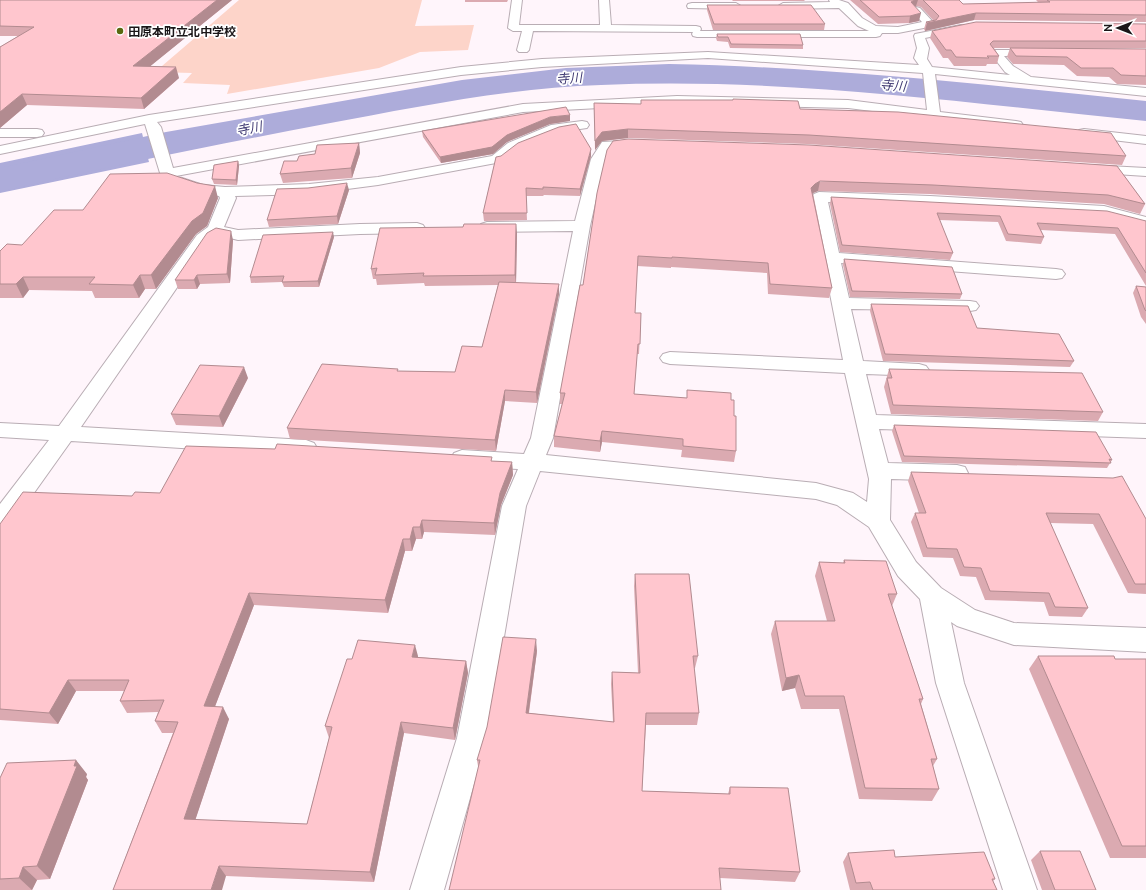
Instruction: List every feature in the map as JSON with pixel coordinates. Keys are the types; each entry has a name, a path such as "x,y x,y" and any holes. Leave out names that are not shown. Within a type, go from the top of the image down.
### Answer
{"street":[{"path":"517,0 513,28 606,28 694,17 749,6"},
{"path":"604,0 606,28"},
{"path":"834,0 834,2 844,5 866,26 878,29 896,30 930,24 916,10"},
{"path":"772,6 844,5"},
{"path":"694,17 876,34 878,29"},
{"path":"694,17 708,55"},
{"path":"921,59 923,48 918,36 974,25"},
{"path":"523,50 528,28"},
{"path":"896,30 904,42"},
{"path":"987,42 1009,69 1029,81"},
{"path":"912,51 921,59 928,71 934,113"},
{"path":"995,52 1049,53"},
{"path":"0,150 61,137 461,71 542,63 708,55 928,71 1146,92"},
{"path":"165,169 523,108 566,105 677,100 745,100 848,104 934,113 1029,126"},
{"path":"152,123 165,169 172,180 201,189 225,192 309,189 378,181 496,159 513,146 556,128 582,125"},
{"path":"1068,131 1146,140"},
{"path":"0,132 39,132 61,137"},
{"path":"427,890 472,738 514,506 542,438 582,226 598,159 607,145 652,144"},
{"path":"1078,168 1146,172"},
{"path":"0,522 65,434 203,238 215,230 228,198 225,192"},
{"path":"878,521 880,479 819,197 930,201 1104,211 1146,222"},
{"path":"471,227 582,226"},
{"path":"215,230 238,235 360,228 431,228"},
{"path":"831,256 1056,274"},
{"path":"841,303 970,306"},
{"path":"670,358 941,371"},
{"path":"867,422 1146,431"},
{"path":"0,430 327,450"},
{"path":"438,456 533,462 816,491 846,499 878,521 907,569 932,594 966,618 1014,634 1146,640"},
{"path":"878,471 981,474"},
{"path":"932,594 950,683 1020,890"}],"shaded area":[{"path":"239,0 422,0 415,26 474,25 468,50 420,52 379,68 227,94 230,85 183,83 192,73 155,72"}],"water":[{"path":"142,133 149,162 0,193 0,163"}],"building":[{"path":"0,0 217,0 133,66 176,67 141,98 22,94 0,112 0,47 34,27 0,26"},
{"path":"860,0 915,0 911,2 921,13 910,16 879,17"},
{"path":"923,0 959,0 963,4 1050,2 1047,0 1146,0 1146,15 976,13 927,23 926,22 936,20 939,16"},
{"path":"707,5 811,5 825,24 714,24"},
{"path":"976,22 1146,24 1146,41 993,41 990,44 999,56 987,56 989,58 956,57 951,50 946,50 932,31"},
{"path":"717,34 800,34 803,45 731,44 728,37 718,37"},
{"path":"1010,48 1146,49 1146,76 1121,75 1113,68 1081,68 1067,57 1016,56"},
{"path":"733,99 798,101 800,109 898,112 1111,133 1126,156 809,135 628,129 602,132 595,141 594,103 641,104 641,100"},
{"path":"566,107 570,115 550,117 507,135 492,147 440,157 422,131"},
{"path":"576,124 591,149 580,189 543,187 543,189 526,188 527,213 483,213 496,157 501,156 518,143 559,127"},
{"path":"628,139 809,145 1117,166 1145,204 1108,195 933,185 820,181 811,188 832,288 770,284 768,263 638,256 635,313 641,313 640,344 638,344 634,394 687,398 687,390 731,393 731,400 734,400 734,416 736,416 736,451 683,446 683,439 602,431 600,441 554,436 565,393 560,393 580,285 583,285 597,193 607,150 613,141"},
{"path":"359,143 351,168 280,174 284,161 297,161 299,156 315,154 317,145"},
{"path":"238,161 236,180 212,179 214,165"},
{"path":"167,173 197,183 215,186 203,213 192,221 151,275 140,275 133,285 89,284 95,277 23,277 16,284 0,284 0,251 7,244 22,245 54,210 83,210 110,174"},
{"path":"347,183 337,216 267,220 277,189 308,188"},
{"path":"831,197 1107,211 1146,221 1146,273 1118,228 1037,223 1044,237 1008,234 1000,216 937,213 953,253 842,245"},
{"path":"464,224 516,224 515,275 423,276 424,273 375,275 377,268 371,269 380,228 463,227"},
{"path":"216,228 231,231 227,274 197,275 194,280 175,280 207,233"},
{"path":"333,232 318,281 282,282 284,276 250,277 263,235"},
{"path":"844,259 952,267 962,294 852,291"},
{"path":"499,282 559,284 536,392 505,390 495,440 287,428 322,364 398,369 397,371 455,372 462,346 482,347"},
{"path":"1136,286 1146,287 1146,311 1145,310"},
{"path":"871,304 968,306 977,328 1059,334 1074,361 885,354"},
{"path":"200,365 244,367 219,416 171,414"},
{"path":"889,369 1082,373 1103,412 893,405 887,378 892,378"},
{"path":"894,425 1096,432 1112,460 1109,459 1111,463 904,456"},
{"path":"277,444 492,457 491,461 512,462 500,493 494,523 422,520 420,527 413,527 410,539 403,539 385,600 249,593 204,706 223,707 184,819 307,824 332,727 325,726 347,659 352,659 358,640 415,645 412,657 466,661 453,728 401,722 370,872 219,866 211,890 113,890 178,722 155,721 164,700 120,701 129,680 68,680 49,713 0,709 0,524 23,492 132,496 135,492 160,493 186,446 275,449"},
{"path":"911,472 1113,478 1122,476 1146,519 1146,584 1135,584 1099,514 1046,513 1088,608 1055,607 1049,593 990,591 981,568 964,567 957,549 927,548 915,513 926,513"},
{"path":"844,560 886,561 897,594 888,594 923,699 919,699 937,759 931,759 939,789 865,788 844,696 805,696 799,675 786,678 775,621 835,621 819,562 845,563"},
{"path":"635,574 689,574 698,656 693,656 699,713 646,713 642,791 730,794 730,787 788,788 800,872 719,868 721,890 449,890 480,760 477,760 487,727 503,637 536,639 526,713 614,722 612,672 640,673"},
{"path":"1038,656 1114,656 1115,659 1146,659 1146,846 1122,846"},
{"path":"76,760 74,766 77,766 37,866 23,867 19,878 0,879 0,778 7,763"},
{"path":"894,850 895,857 984,852 995,879 992,879 997,890 873,890 870,882 856,883 848,853"},
{"path":"1040,851 1080,851 1096,890 1055,890"}],"waterway":[{"name":"寺川","path":"0,180 166,143 428,95 531,80 566,77 669,74 806,78 1146,111"}],"place":[{"name":"田原本町立北中学校","path":"120,31"}]}
